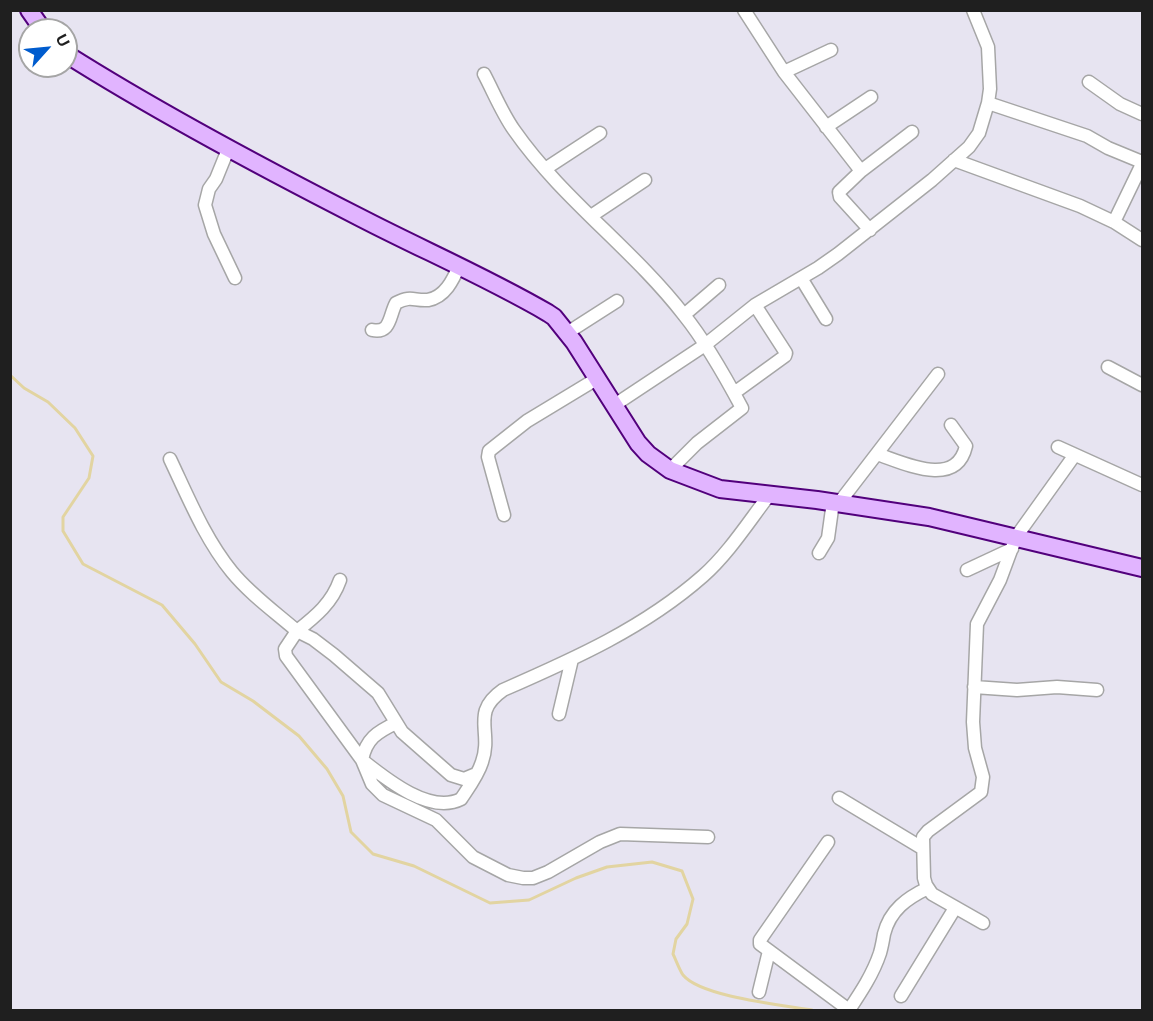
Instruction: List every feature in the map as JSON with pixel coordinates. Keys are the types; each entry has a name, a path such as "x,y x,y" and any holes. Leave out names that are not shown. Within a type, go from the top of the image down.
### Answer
{"street":[{"path":"744,10 784,72 861,171"},
{"path":"613,406 705,345 755,305 818,268 870,230 954,160 975,139 988,103 991,67 988,46 973,10"},
{"path":"784,72 831,50"},
{"path":"78,61 188,126 361,218 548,312 567,333 639,444 648,454 670,470 720,489 836,502 928,517 1014,543 1143,568"},
{"path":"484,74 514,130 545,169 639,265 684,315 705,345 742,408 697,443 670,470"},
{"path":"1089,82 1120,104 1143,114"},
{"path":"826,127 871,97"},
{"path":"988,103 1087,136 1143,163 1114,222"},
{"path":"870,230 840,197 839,192 861,171 912,132"},
{"path":"545,169 600,133"},
{"path":"229,147 216,179 208,189 205,205 214,234 235,278"},
{"path":"954,160 976,170 1048,193 1114,222 1143,240"},
{"path":"591,216 645,180"},
{"path":"372,330 384,330 388,327 396,303 410,297 428,300 444,291 459,266"},
{"path":"801,278 826,319"},
{"path":"684,315 719,285"},
{"path":"567,333 617,301"},
{"path":"734,393 786,353 755,305"},
{"path":"1108,368 1143,385"},
{"path":"819,553 828,538 836,502 877,454 938,374"},
{"path":"504,515 488,457 489,451 527,421 598,378"},
{"path":"877,454 930,470 952,468 964,455 966,446 951,425"},
{"path":"1058,447 1143,485"},
{"path":"983,923 939,899 928,888 924,878 923,837 981,792 983,787 983,777 973,737 977,624 1000,580 1014,543 1074,456"},
{"path":"170,459 204,529 232,573 297,631 327,650 378,693 410,741 451,775 464,778 476,774"},
{"path":"362,760 406,791 420,797 446,804 461,799 482,762 485,750 484,713 493,697 503,690 615,638 646,619 704,575 770,494"},
{"path":"967,570 1014,543"},
{"path":"340,580 335,593 324,607 297,631 285,649 286,656 362,760 372,784 383,795 436,820 473,857 508,875 523,878 533,878 548,872 600,842 620,834 708,837"},
{"path":"559,714 572,659"},
{"path":"974,687 1017,690 1057,687 1097,690"},
{"path":"362,760 368,742 375,735 396,723"},
{"path":"839,798 922,848"},
{"path":"828,842 760,940 762,947 849,1010 870,976 894,914 908,898 928,888"},
{"path":"901,996 955,908"},
{"path":"759,992 769,951"}],"waterway":[{"path":"10,375 24,388 48,402 75,428 93,456 89,478 63,517 63,531 83,564 162,605 195,644 221,682 253,701 299,736 327,769 343,796 351,832 373,854 414,866 490,903 529,900 576,878 607,867 652,862 682,871 693,899 687,924 676,939 673,954 683,975 693,983 724,994 763,1003 812,1010"}]}
